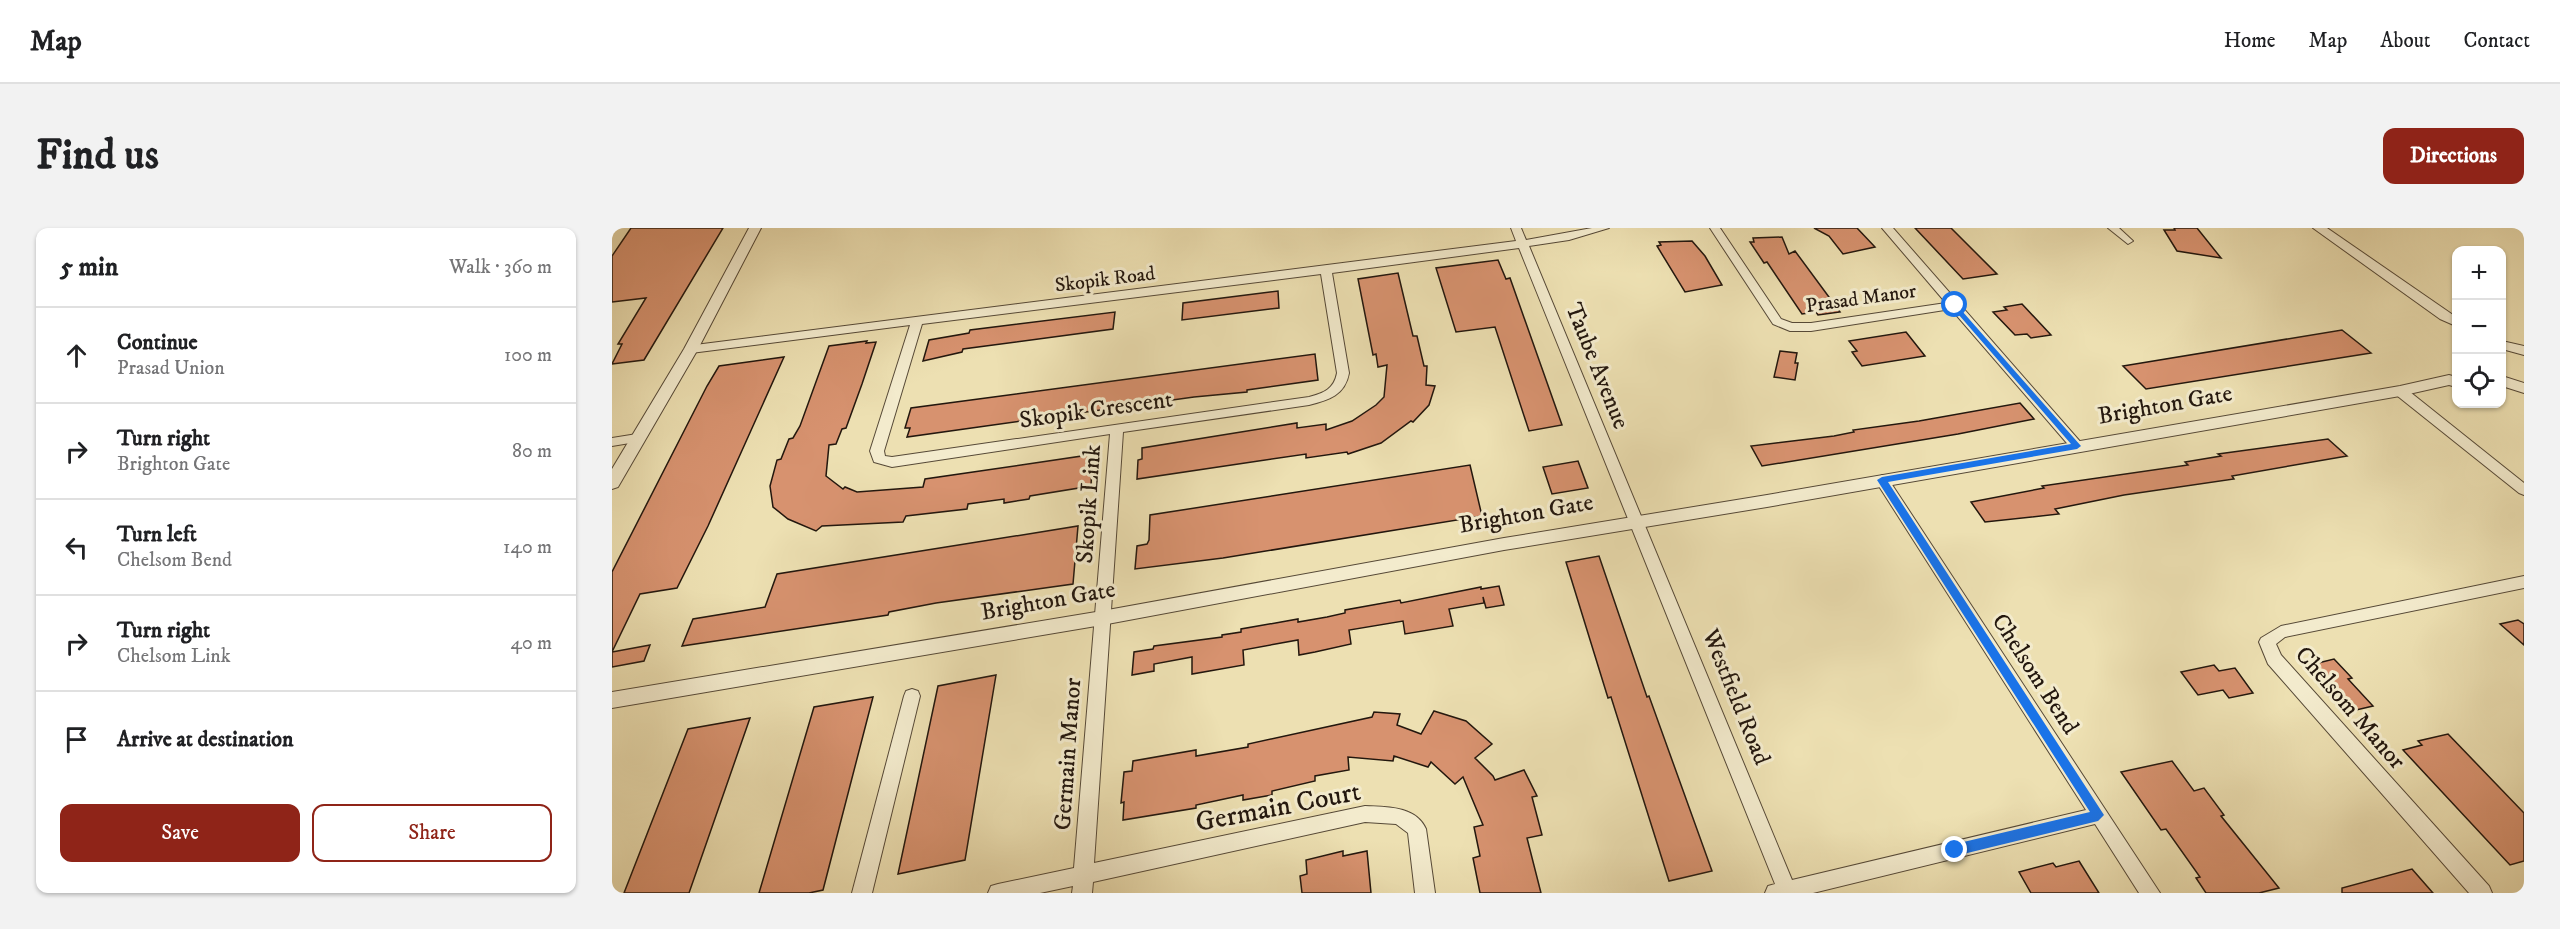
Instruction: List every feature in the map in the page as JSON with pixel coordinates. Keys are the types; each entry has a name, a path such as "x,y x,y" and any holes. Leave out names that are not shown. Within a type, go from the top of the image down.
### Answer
{"street":[{"path":"612,483 691,349 755,228"},
{"name":"Taube Avenue","path":"1516,228 1636,521"},
{"name":"Skopik Road","path":"691,349 1523,244 1569,237 1604,228"},
{"name":"Prasad Manor","path":"1715,228 1770,312 1777,321 1790,327 1811,327 1955,305"},
{"path":"1887,228 2077,446"},
{"path":"2113,228 2128,241"},
{"path":"2319,228 2451,319"},
{"name":"Skopik Crescent","path":"917,321 876,451 879,459 892,462 1309,401 1331,394 1338,388 1344,373 1326,270"},
{"path":"2506,346 2524,351"},
{"name":"Brighton Gate","path":"612,699 1102,618 1636,521 1767,501 2400,391 2452,379"},
{"path":"2506,383 2524,388"},
{"path":"2400,391 2524,490"},
{"name":"Skopik Link","path":"1102,618 1117,429"},
{"path":"612,442 637,438"},
{"name":"Chelsom Bend","path":"1882,480 2150,893"},
{"name":"Westfield Road","path":"1636,521 1783,892"},
{"name":"Chelsom Manor","path":"2482,893 2274,659 2267,642 2281,632 2524,582"},
{"name":"Germain Manor","path":"1082,884 1102,618"},
{"path":"862,893 912,696"},
{"name":"Germain Court","path":"998,893 1082,884 1365,814 1399,816 1417,829 1425,893"},
{"path":"1783,892 2098,815"}],"building":[{"path":"631,228 723,228 644,360 612,364 622,344 618,344 646,298 612,302 612,256"},
{"path":"1814,228 1857,228 1875,247 1843,254 1829,236"},
{"path":"1915,228 1951,228 1997,274 1963,279"},
{"path":"2174,228 2197,228 2221,258 2177,251 2164,230 2175,230"},
{"path":"1782,237 1789,254 1795,251 1840,312 1818,315 1816,312 1802,314 1767,262 1764,263 1750,242 1754,242 1753,238"},
{"path":"1692,241 1705,256 1722,285 1685,292 1657,246 1661,245 1659,242"},
{"path":"1498,260 1506,279 1510,278 1562,425 1529,431 1495,327 1456,332 1436,268"},
{"path":"1398,273 1413,336 1417,336 1424,366 1427,366 1426,385 1435,386 1429,405 1413,422 1411,421 1381,443 1348,454 1347,452 1306,458 1306,454 1137,479 1138,460 1142,459 1142,448 1297,423 1297,428 1326,424 1326,430 1352,421 1376,405 1384,397 1387,365 1378,367 1376,354 1373,355 1358,279"},
{"path":"1278,291 1279,308 1182,320 1183,303"},
{"path":"2022,304 2051,335 2031,338 2027,334 2015,335 1993,312 2007,310 2004,307"},
{"path":"1115,312 1113,329 963,349 962,352 923,361 929,340 969,333 970,330"},
{"path":"2342,330 2371,353 2146,389 2123,366"},
{"path":"1906,332 1925,356 1862,366 1852,352 1857,351 1849,341"},
{"path":"867,341 866,343 876,342 846,428 842,429 836,444 829,445 826,476 843,489 845,487 857,492 923,487 925,479 1089,455 1088,465 1092,464 1091,486 1030,496 1029,499 1004,503 1004,499 968,504 967,509 906,516 903,522 822,526 816,531 788,519 773,507 770,486 777,460 781,459 789,439 793,438 800,426 829,346"},
{"path":"1780,351 1797,353 1795,380 1774,377"},
{"path":"1315,354 1318,380 1247,390 1247,392 1194,397 907,437 910,428 905,428 911,408"},
{"path":"784,357 708,526 677,588 640,594 612,652 612,572 707,386 719,366"},
{"path":"2020,403 2034,419 1958,434 1762,466 1751,446 1834,436 1854,432 1853,430"},
{"path":"2328,439 2347,456 2232,476 2234,479 2124,495 2055,509 2059,514 1985,522 1971,502 2044,488 2042,486 2188,465 2185,462 2221,456 2218,454"},
{"path":"1578,461 1588,488 1552,494 1543,467"},
{"path":"1470,465 1482,516 1223,558 1135,569 1137,546 1147,544 1149,540 1150,515"},
{"path":"1078,526 1073,584 936,603 889,612 888,615 682,646 693,619 765,607 777,574"},
{"path":"1599,556 1647,697 1649,696 1712,871 1669,881 1611,697 1608,698 1566,562"},
{"path":"1499,586 1504,605 1486,608 1483,597 1484,603 1449,609 1453,626 1405,634 1403,621 1349,630 1351,644 1315,652 1299,655 1298,640 1243,650 1244,665 1192,674 1192,657 1154,664 1154,671 1132,675 1134,652 1153,649 1154,646 1222,637 1222,635 1241,632 1241,629 1298,619 1298,622 1327,617 1345,613 1345,610 1400,600 1401,603 1481,587 1481,589"},
{"path":"2518,620 2524,624 2524,645 2500,624"},
{"path":"650,645 644,661 612,667 612,652"},
{"path":"2334,659 2352,678 2348,679 2373,706 2352,711 2325,682 2329,681 2314,664"},
{"path":"2214,665 2219,671 2235,668 2253,693 2229,698 2223,690 2198,695 2181,672"},
{"path":"996,675 965,860 898,874 938,686"},
{"path":"873,697 823,890 809,893 759,893 814,707"},
{"path":"1434,711 1466,721 1492,744 1475,758 1495,780 1524,770 1537,796 1532,797 1542,835 1527,838 1541,893 1480,893 1473,858 1480,856 1474,827 1483,825 1463,777 1455,784 1431,762 1428,767 1394,756 1393,761 1348,757 1349,770 1315,776 1315,781 1272,791 1272,795 1243,800 1243,795 1196,805 1196,808 1123,820 1124,802 1121,803 1124,772 1132,771 1133,761 1196,750 1196,756 1248,747 1248,744 1372,717 1374,712 1400,714 1397,725 1421,734"},
{"path":"750,718 689,893 624,893 688,729"},
{"path":"2448,734 2524,813 2524,861 2510,865 2403,750 2422,745 2418,741"},
{"path":"2172,761 2194,791 2204,788 2224,815 2221,816 2279,888 2259,893 2206,893 2196,878 2200,877 2166,829 2161,830 2121,772"},
{"path":"1343,851 1343,856 1367,851 1371,893 1302,893 1300,876 1307,874 1306,860"},
{"path":"2079,861 2099,893 2031,893 2019,872 2053,863 2056,867"},
{"path":"2412,869 2433,893 2342,893 2342,888"}],"route":[{"path":"1955,305 2077,446 1882,480 2098,815 1955,850"}]}
